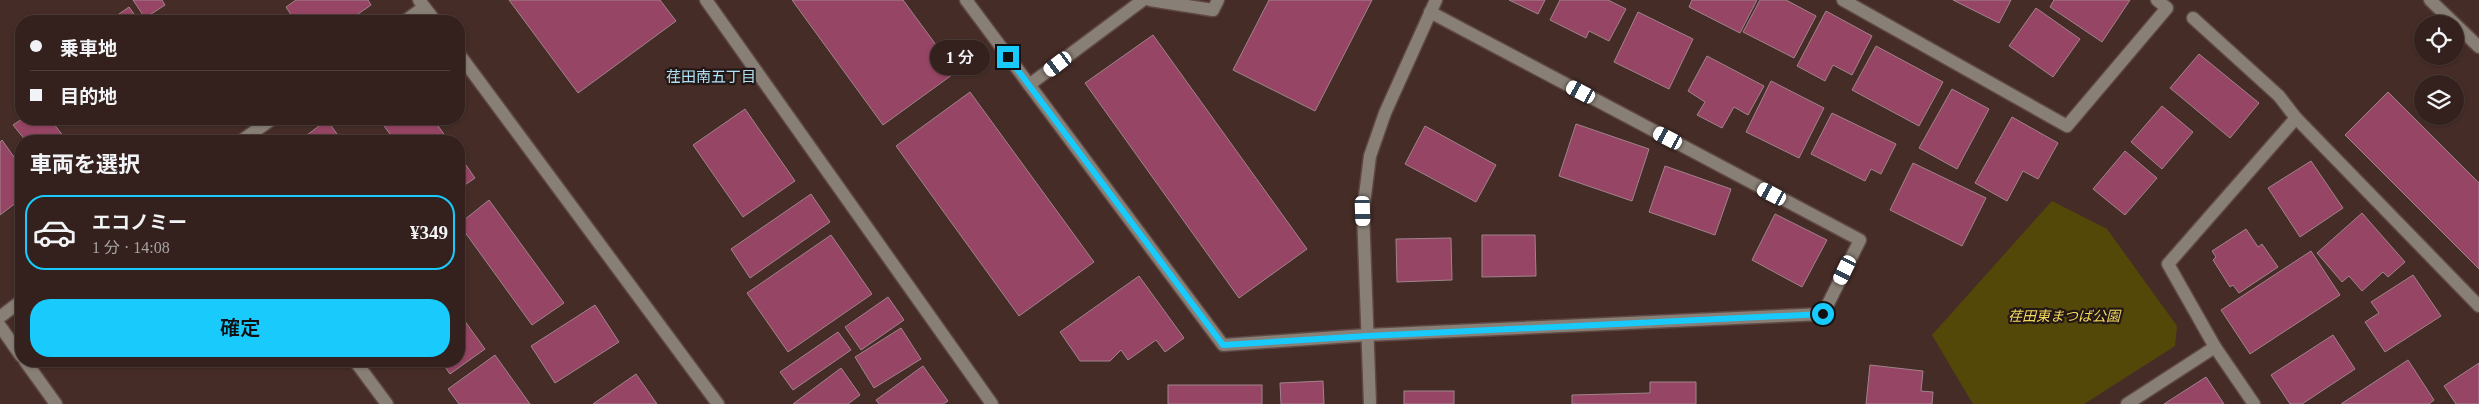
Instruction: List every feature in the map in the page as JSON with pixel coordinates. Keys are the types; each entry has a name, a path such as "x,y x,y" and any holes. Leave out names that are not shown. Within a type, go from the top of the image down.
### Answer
{"street":[{"path":"706,0 992,404"},
{"path":"966,0 1223,345 1367,336 1823,314 1860,240 1430,12"},
{"path":"1029,85 1142,0"},
{"path":"1150,0 1213,10 1218,0"},
{"path":"1370,404 1363,211 1370,156 1385,113 1436,0"},
{"path":"1844,0 2067,126 2167,8 2157,0"},
{"path":"2430,0 2479,47"},
{"path":"411,15 422,4 430,15"},
{"path":"2193,18 2280,96 2296,118 2479,306"},
{"path":"465,62 718,404"},
{"path":"2254,404 2215,347 2168,264 2296,118"},
{"path":"249,135 264,125"},
{"path":"0,317 15,306"},
{"path":"0,326 15,347"},
{"path":"2128,404 2215,347"},
{"path":"29,367 56,404"},
{"path":"359,367 387,404"}],"green space":[{"name":"荏田東まつば公園","path":"2052,201 2107,229 2177,326 2175,346 2084,404 1973,404 1932,335"}],"building":[{"path":"133,0 162,0 165,5 150,15 143,15"},
{"path":"296,0 368,0 371,5 357,15 291,15 286,7"},
{"path":"509,0 660,0 676,21 578,93"},
{"path":"792,0 903,0 956,72 883,125"},
{"path":"1269,0 1372,0 1315,111 1233,70"},
{"path":"1509,0 1545,0 1538,14"},
{"path":"1560,0 1608,0 1626,9 1609,41 1589,31 1586,38 1550,20"},
{"path":"1692,0 1757,0 1740,33 1689,7"},
{"path":"1760,0 1786,0 1816,16 1794,58 1743,32"},
{"path":"1953,0 2011,0 1999,23"},
{"path":"2054,0 2130,0 2102,42 2050,7"},
{"path":"129,7 135,15 118,15"},
{"path":"2036,8 2080,39 2053,77 2009,46"},
{"path":"1826,11 1872,36 1852,75 1833,65 1825,81 1797,66"},
{"path":"1638,12 1693,39 1669,89 1614,62"},
{"path":"1153,35 1307,249 1239,298 1085,83"},
{"path":"1876,46 1943,82 1919,126 1852,90"},
{"path":"2199,54 2259,103 2230,138 2170,88"},
{"path":"1707,56 1764,86 1748,115 1734,107 1722,128 1697,115 1705,102 1688,91"},
{"path":"1771,81 1824,108 1799,158 1746,132"},
{"path":"1952,89 1989,109 1957,169 1919,148"},
{"path":"970,92 1094,262 1019,316 896,146"},
{"path":"2388,92 2414,118 2414,125 2421,125 2479,183 2479,269 2345,135"},
{"path":"2162,106 2193,132 2162,169 2131,142"},
{"path":"745,109 795,181 743,217 693,145"},
{"path":"1832,113 1896,144 1881,174 1871,169 1865,181 1811,154"},
{"path":"2012,117 2058,143 2038,179 2023,171 2007,201 1975,183"},
{"path":"1576,124 1649,149 1632,201 1559,176"},
{"path":"13,125 55,125 62,135 21,135"},
{"path":"320,125 331,125 338,135 307,135"},
{"path":"383,125 437,125 445,135 391,135"},
{"path":"1425,126 1496,165 1476,202 1405,164"},
{"path":"2,140 15,158 15,204 0,215 0,142"},
{"path":"2125,151 2157,178 2125,215 2093,189"},
{"path":"2311,161 2343,208 2300,237 2268,188"},
{"path":"1913,163 1986,198 1962,246 1890,210"},
{"path":"465,164 475,178 465,185"},
{"path":"1665,166 1731,189 1715,235 1649,212"},
{"path":"811,194 830,222 750,278 731,249"},
{"path":"489,200 564,303 532,325 465,232 465,219"},
{"path":"2362,213 2405,262 2388,277 2383,272 2362,291 2349,276 2342,282 2317,253"},
{"path":"1775,214 1827,240 1802,287 1752,260"},
{"path":"2246,229 2258,247 2262,244 2278,267 2239,293 2233,285 2230,287 2213,260 2216,257 2212,251"},
{"path":"831,235 872,294 788,352 747,293"},
{"path":"1482,235 1535,235 1536,276 1482,277"},
{"path":"1451,238 1452,280 1397,282 1396,239"},
{"path":"2311,251 2340,295 2250,354 2221,310"},
{"path":"2413,275 2441,316 2385,352 2365,322 2379,313 2371,302"},
{"path":"1139,276 1184,338 1165,352 1156,340 1128,360 1121,350 1110,361 1080,361 1060,332"},
{"path":"888,297 904,320 861,350 845,327"},
{"path":"595,305 619,342 555,383 531,346"},
{"path":"465,321 485,349 465,363"},
{"path":"901,328 921,359 874,388 855,357"},
{"path":"838,332 851,350 793,390 780,372"},
{"path":"2333,335 2355,369 2302,404 2290,404 2271,375"},
{"path":"495,355 530,404 459,404 448,389"},
{"path":"2408,360 2434,400 2429,404 2341,404"},
{"path":"2479,363 2479,404 2456,404 2444,386"},
{"path":"1870,365 1923,371 1921,391 1933,392 1932,404 1866,404"},
{"path":"923,366 948,401 943,404 879,404 876,400"},
{"path":"445,367 460,367 450,374"},
{"path":"841,368 860,395 848,404 793,404"},
{"path":"636,374 657,404 593,404"},
{"path":"2206,377 2224,404 2164,404"},
{"path":"1323,381 1324,404 1281,404 1280,383"},
{"path":"1650,382 1696,382 1696,404 1572,404 1572,395 1650,393"},
{"path":"1168,385 1262,385 1262,404 1168,404"},
{"path":"1404,391 1454,391 1454,404 1404,404"}],"district":[{"name":"荏田南五丁目","path":"711,77"}],"route":[{"path":"1008,57 1223,345 1367,336 1823,314"}]}
